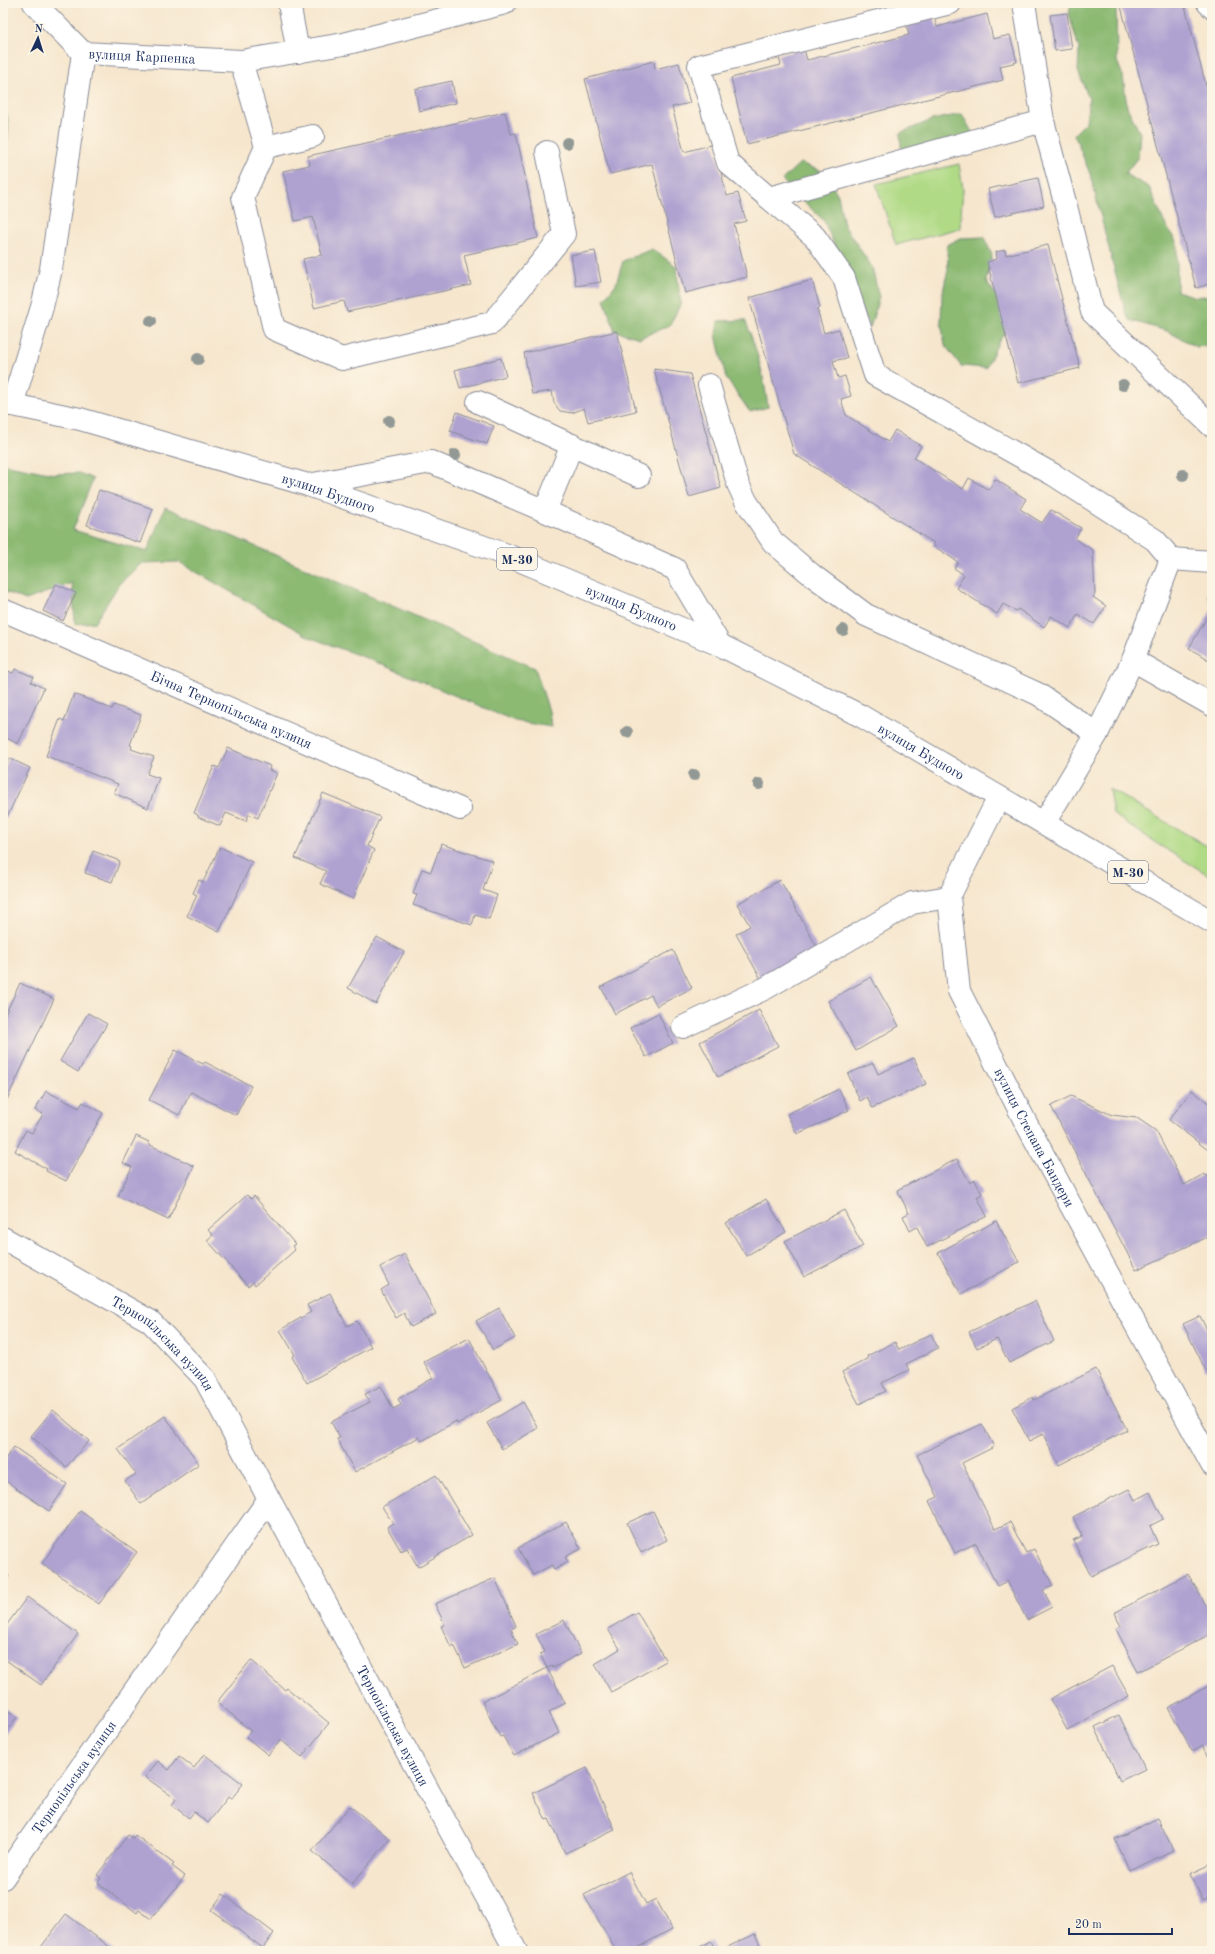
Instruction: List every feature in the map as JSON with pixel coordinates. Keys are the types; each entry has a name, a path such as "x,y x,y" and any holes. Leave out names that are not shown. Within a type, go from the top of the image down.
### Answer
{"main road":[{"path":"34,3 83,53"},
{"path":"289,3 298,52"},
{"name":"вулиця Карпенка","path":"6,408 42,307 50,269 83,53 241,61 344,44 505,3"},
{"path":"950,3 699,66 728,163 815,237 844,278 875,375 1054,475 1155,540 1171,559 1212,562"},
{"path":"1024,3 1043,121 1081,296 1092,312 1212,426"},
{"path":"1208,3 1212,7"},
{"path":"241,61 266,148 243,197 274,329 342,359 492,323 564,234 547,152"},
{"path":"769,198 1043,121"},
{"path":"266,148 314,136"},
{"path":"709,385 738,484 746,501 773,542 812,576 866,615 1038,694 1097,734"},
{"path":"478,402 639,476"},
{"name":"вулиця Будного","path":"6,408 80,419 308,485 507,555 720,645 861,716 1212,922"},
{"path":"545,511 572,445"},
{"path":"308,485 431,462 674,569 720,645"},
{"path":"1044,823 1097,734 1133,660 1171,559"},
{"name":"Бічна Тернопільська вулиця","path":"3,610 460,809"},
{"path":"1133,660 1212,705"},
{"path":"683,1027 766,988 912,903 948,897 999,797"},
{"name":"вулиця Степана Бандери","path":"948,897 959,991 1026,1123 1212,1465"},
{"name":"Тернопільська вулиця","path":"3,1238 150,1321 205,1378 269,1499 516,1951"},
{"name":"Тернопільська вулиця","path":"3,1878 269,1499"}],"green space":[{"path":"1071,3 1116,3 1117,61 1123,76 1127,107 1140,133 1138,157 1125,174 1149,187 1165,224 1177,243 1177,291 1196,297 1212,295 1212,345 1197,347 1167,331 1129,320 1125,311 1090,174 1074,134 1086,122 1089,99 1078,71 1079,49 1069,14"},
{"path":"3,102 7,116 8,129 7,141 3,156"},
{"path":"962,114 973,134 914,162 901,147 900,133 932,120"},
{"path":"800,163 824,172 838,195 844,225 872,267 879,297 870,328 824,221 782,180"},
{"path":"959,164 963,189 960,228 896,245 876,184"},
{"path":"984,237 992,255 986,281 1014,320 999,341 986,368 961,366 945,345 941,321 942,296 948,269 947,245 961,238"},
{"path":"652,249 676,266 681,303 670,325 640,338 615,331 604,299 616,284 623,261"},
{"path":"745,320 760,363 768,407 750,412 726,378 716,335 718,321"},
{"path":"3,464 54,474 79,473 93,479 73,530 147,552 165,507 535,668 549,711 551,727 515,721 366,658 309,637 179,562 142,563 120,583 95,622 75,624 72,583 26,600 3,591"},
{"path":"1109,789 1212,849 1212,877 1159,845 1113,814"}],"building":[{"path":"1120,3 1184,3 1212,108 1212,283 1196,288"},
{"path":"1067,13 1072,49 1055,51 1050,15"},
{"path":"987,14 993,39 1010,35 1017,62 1000,66 1003,80 747,144 731,78 781,65 778,55 804,49 807,60 909,35 906,24 934,17 937,27"},
{"path":"654,61 655,69 679,63 690,103 672,107 684,152 714,144 727,196 738,193 746,221 734,224 747,277 685,293 652,164 610,174 585,79"},
{"path":"452,81 456,103 419,111 415,89"},
{"path":"505,112 511,134 516,133 538,238 464,255 471,285 347,312 344,301 314,308 303,259 322,255 313,217 295,221 283,171 310,165 308,156"},
{"path":"1038,178 1044,206 995,217 988,189"},
{"path":"1048,245 1080,368 1018,383 987,262 997,259 996,252 1005,250 1006,255"},
{"path":"595,251 601,282 576,286 571,255"},
{"path":"812,280 820,308 817,309 824,333 839,329 847,358 833,361 838,378 845,376 851,396 841,399 846,415 888,442 895,430 921,446 914,458 963,489 969,478 989,490 995,479 1026,499 1020,509 1042,523 1051,510 1081,528 1075,539 1093,550 1095,594 1093,597 1106,606 1094,624 1078,614 1070,628 1051,616 1044,627 1018,609 1016,611 1003,604 997,614 956,588 964,575 954,568 958,562 932,545 934,543 794,454 749,298"},
{"path":"617,331 636,411 588,422 584,408 572,413 560,411 554,403 552,391 532,394 524,353"},
{"path":"501,358 506,376 460,388 455,370"},
{"path":"654,369 690,374 721,488 689,497"},
{"path":"457,412 494,426 487,444 450,431"},
{"path":"99,490 153,509 140,543 87,525"},
{"path":"56,584 76,593 63,621 43,611"},
{"path":"1212,593 1212,602 1208,600"},
{"path":"1212,609 1212,662 1189,648"},
{"path":"3,669 13,673 15,669 34,677 31,682 44,688 18,744 3,736"},
{"path":"74,694 112,709 114,705 141,715 130,745 132,746 131,749 154,757 147,774 159,778 148,808 114,793 118,784 46,756 60,719 64,721"},
{"path":"228,748 270,766 269,770 277,773 258,818 249,814 246,821 226,813 220,826 198,817 198,815 194,813 214,766 219,768"},
{"path":"9,758 30,768 6,819 3,818 3,772"},
{"path":"323,793 380,817 367,846 374,850 353,899 320,884 326,871 295,858"},
{"path":"441,844 493,861 483,890 497,895 489,919 475,915 472,925 413,905 417,895 413,894 422,869 431,872"},
{"path":"220,847 252,862 219,932 187,916 197,895 193,893 199,880 203,882"},
{"path":"93,851 120,861 112,882 85,873"},
{"path":"780,880 819,951 762,981 736,934 750,926 737,904"},
{"path":"377,937 404,952 376,1004 348,988"},
{"path":"673,950 692,988 657,1006 651,995 615,1014 601,987"},
{"path":"871,977 899,1026 856,1051 828,1001"},
{"path":"20,983 54,999 3,1108 3,1019"},
{"path":"759,1010 778,1046 718,1077 700,1042"},
{"path":"88,1013 107,1024 78,1072 60,1061"},
{"path":"658,1013 673,1043 646,1057 630,1028"},
{"path":"175,1050 203,1064 205,1062 251,1086 236,1115 191,1092 179,1115 149,1100"},
{"path":"914,1058 926,1084 872,1108 867,1097 860,1101 848,1074 873,1063 878,1074"},
{"path":"839,1089 849,1110 797,1134 787,1114"},
{"path":"1192,1090 1212,1106 1212,1153 1169,1120"},
{"path":"46,1091 79,1108 83,1102 103,1113 66,1181 46,1171 47,1169 15,1151 26,1130 32,1133 43,1114 35,1110"},
{"path":"1071,1096 1112,1115 1137,1118 1156,1131 1184,1185 1204,1174 1212,1179 1212,1235 1136,1270 1051,1106"},
{"path":"136,1136 149,1142 148,1144 194,1166 168,1220 118,1196 132,1167 123,1163"},
{"path":"957,1159 970,1183 975,1180 982,1194 977,1197 987,1216 927,1247 917,1227 910,1231 903,1216 909,1213 897,1190"},
{"path":"247,1195 251,1199 254,1196 295,1244 292,1246 295,1250 255,1285 253,1282 248,1286 207,1240 213,1235 208,1230"},
{"path":"766,1199 786,1232 746,1256 726,1223"},
{"path":"844,1210 863,1246 804,1277 785,1241"},
{"path":"996,1221 1019,1262 961,1294 938,1253"},
{"path":"405,1254 436,1314 411,1327 404,1313 396,1318 381,1290 389,1285 380,1267"},
{"path":"330,1293 347,1326 357,1321 371,1347 307,1383 292,1357 295,1355 280,1330 311,1312 307,1305"},
{"path":"1035,1301 1054,1341 1009,1363 997,1339 977,1348 969,1332"},
{"path":"499,1308 515,1338 493,1350 476,1321"},
{"path":"1200,1316 1212,1340 1212,1368 1206,1371 1183,1324"},
{"path":"931,1334 938,1348 906,1364 909,1370 882,1383 886,1391 859,1404 842,1372 868,1359 867,1356 895,1342 899,1350"},
{"path":"469,1338 502,1400 457,1424 456,1421 422,1441 419,1437 355,1472 337,1439 340,1438 331,1422 370,1402 365,1394 381,1386 393,1409 401,1405 398,1399 433,1378 424,1362"},
{"path":"1096,1369 1127,1430 1059,1465 1043,1434 1029,1441 1012,1408 1033,1397 1034,1400"},
{"path":"523,1402 538,1428 502,1449 487,1423"},
{"path":"53,1410 89,1441 66,1467 31,1436"},
{"path":"165,1416 199,1464 141,1504 125,1481 136,1474 118,1449"},
{"path":"982,1424 994,1447 962,1463 995,1529 1010,1522 1026,1553 1034,1549 1053,1586 1043,1590 1052,1607 1027,1620 1007,1581 997,1586 976,1543 955,1553 929,1501 938,1497 917,1455"},
{"path":"14,1447 67,1484 49,1511 3,1479 3,1462"},
{"path":"436,1475 472,1535 418,1567 407,1548 401,1551 387,1527 393,1523 382,1507"},
{"path":"1129,1489 1135,1500 1150,1492 1163,1519 1150,1526 1158,1544 1091,1576 1073,1540 1082,1536 1073,1517"},
{"path":"80,1511 137,1552 99,1604 42,1563"},
{"path":"653,1511 667,1540 641,1553 627,1523"},
{"path":"566,1522 581,1549 565,1557 568,1562 554,1570 552,1565 533,1575 518,1548"},
{"path":"3,1572 9,1576 3,1584"},
{"path":"1188,1574 1212,1616 1212,1633 1138,1672 1116,1629 1121,1626 1114,1613"},
{"path":"495,1578 516,1626 511,1629 518,1644 465,1668 454,1645 451,1647 441,1626 445,1625 435,1604"},
{"path":"27,1597 78,1634 41,1685 3,1658 3,1630"},
{"path":"637,1612 666,1661 611,1692 595,1664 620,1649 608,1629"},
{"path":"564,1620 581,1653 553,1668 552,1666 547,1668 540,1654 545,1652 536,1634"},
{"path":"251,1660 285,1690 287,1688 329,1723 302,1757 281,1740 268,1755 246,1737 251,1731 217,1702"},
{"path":"1112,1666 1129,1696 1067,1730 1050,1699"},
{"path":"547,1668 565,1703 549,1712 559,1733 514,1756 503,1736 500,1737 482,1702"},
{"path":"1212,1684 1212,1755 1209,1757 1203,1745 1192,1751 1168,1708"},
{"path":"3,1707 17,1717 3,1736"},
{"path":"1119,1715 1145,1769 1120,1781 1095,1727"},
{"path":"204,1754 243,1784 231,1799 228,1797 208,1823 194,1812 189,1818 172,1805 176,1799 145,1777 158,1761 169,1770 179,1756 194,1768"},
{"path":"587,1768 615,1830 565,1853 549,1819 546,1820 533,1793"},
{"path":"350,1806 390,1839 352,1884 312,1851"},
{"path":"1158,1818 1173,1850 1130,1871 1115,1839"},
{"path":"128,1835 133,1838 135,1835 174,1864 172,1866 185,1876 151,1919 139,1910 137,1913 98,1883 101,1878 97,1875"},
{"path":"1212,1864 1212,1895 1202,1900 1190,1874"},
{"path":"629,1872 646,1904 656,1899 672,1929 631,1951 616,1951 584,1895"},
{"path":"223,1894 274,1933 263,1948 211,1910"},
{"path":"66,1914 115,1951 38,1951"},
{"path":"755,1934 763,1951 719,1951"},
{"path":"711,1941 716,1951 692,1951"}]}
